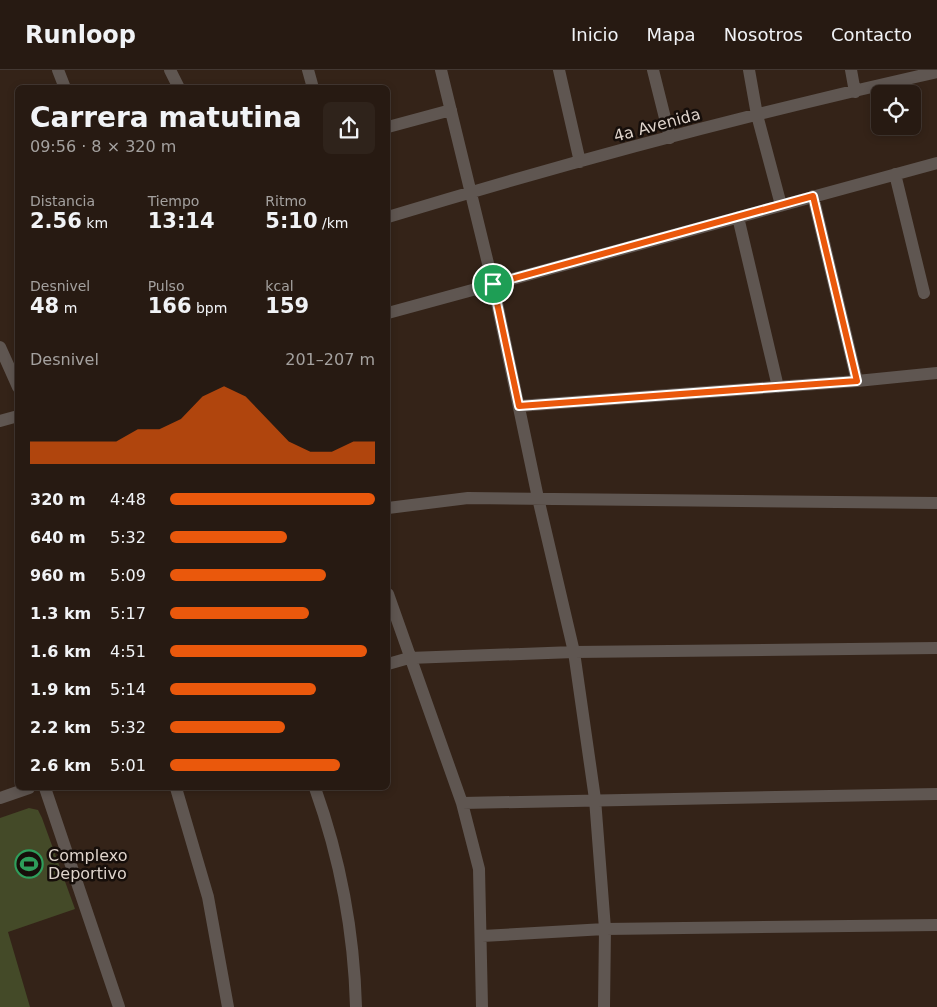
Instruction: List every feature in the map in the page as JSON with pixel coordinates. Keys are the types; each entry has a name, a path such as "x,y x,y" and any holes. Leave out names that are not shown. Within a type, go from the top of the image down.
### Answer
{"street":[{"path":"58,70 64,85"},
{"path":"170,70 177,85"},
{"path":"308,70 312,85"},
{"path":"441,70 493,284 538,498 574,652 595,799 605,929 604,1007"},
{"path":"559,70 580,162"},
{"path":"653,70 670,138"},
{"path":"748,70 781,205"},
{"path":"851,70 856,92"},
{"name":"4a Avenida","path":"390,216 470,192 670,138 932,72"},
{"path":"390,126 451,110"},
{"path":"390,312 937,163"},
{"path":"895,174 924,293"},
{"path":"813,196 857,381"},
{"path":"738,217 778,387"},
{"path":"0,347 15,380"},
{"path":"519,406 857,381 937,373"},
{"path":"0,421 15,417"},
{"path":"390,508 468,498 937,503"},
{"path":"390,600 462,803 479,869 482,936 482,1007"},
{"path":"390,663 409,658 574,652 937,648"},
{"path":"0,798 23,790"},
{"path":"46,790 119,1007"},
{"path":"177,790 208,897 228,1007"},
{"path":"316,790 343,887 355,968 356,1007"},
{"path":"462,803 937,794"},
{"path":"482,936 605,929 937,925"}],"green space":[{"name":"Complexo Deportivo","path":"29,808 38,810 42,818 75,909 8,932 30,1007 0,1007 0,818"}],"place":[{"name":"Complexo Deportivo","path":"29,864"}],"route":[{"path":"813,196 857,381 519,406 493,284 813,196"}]}
